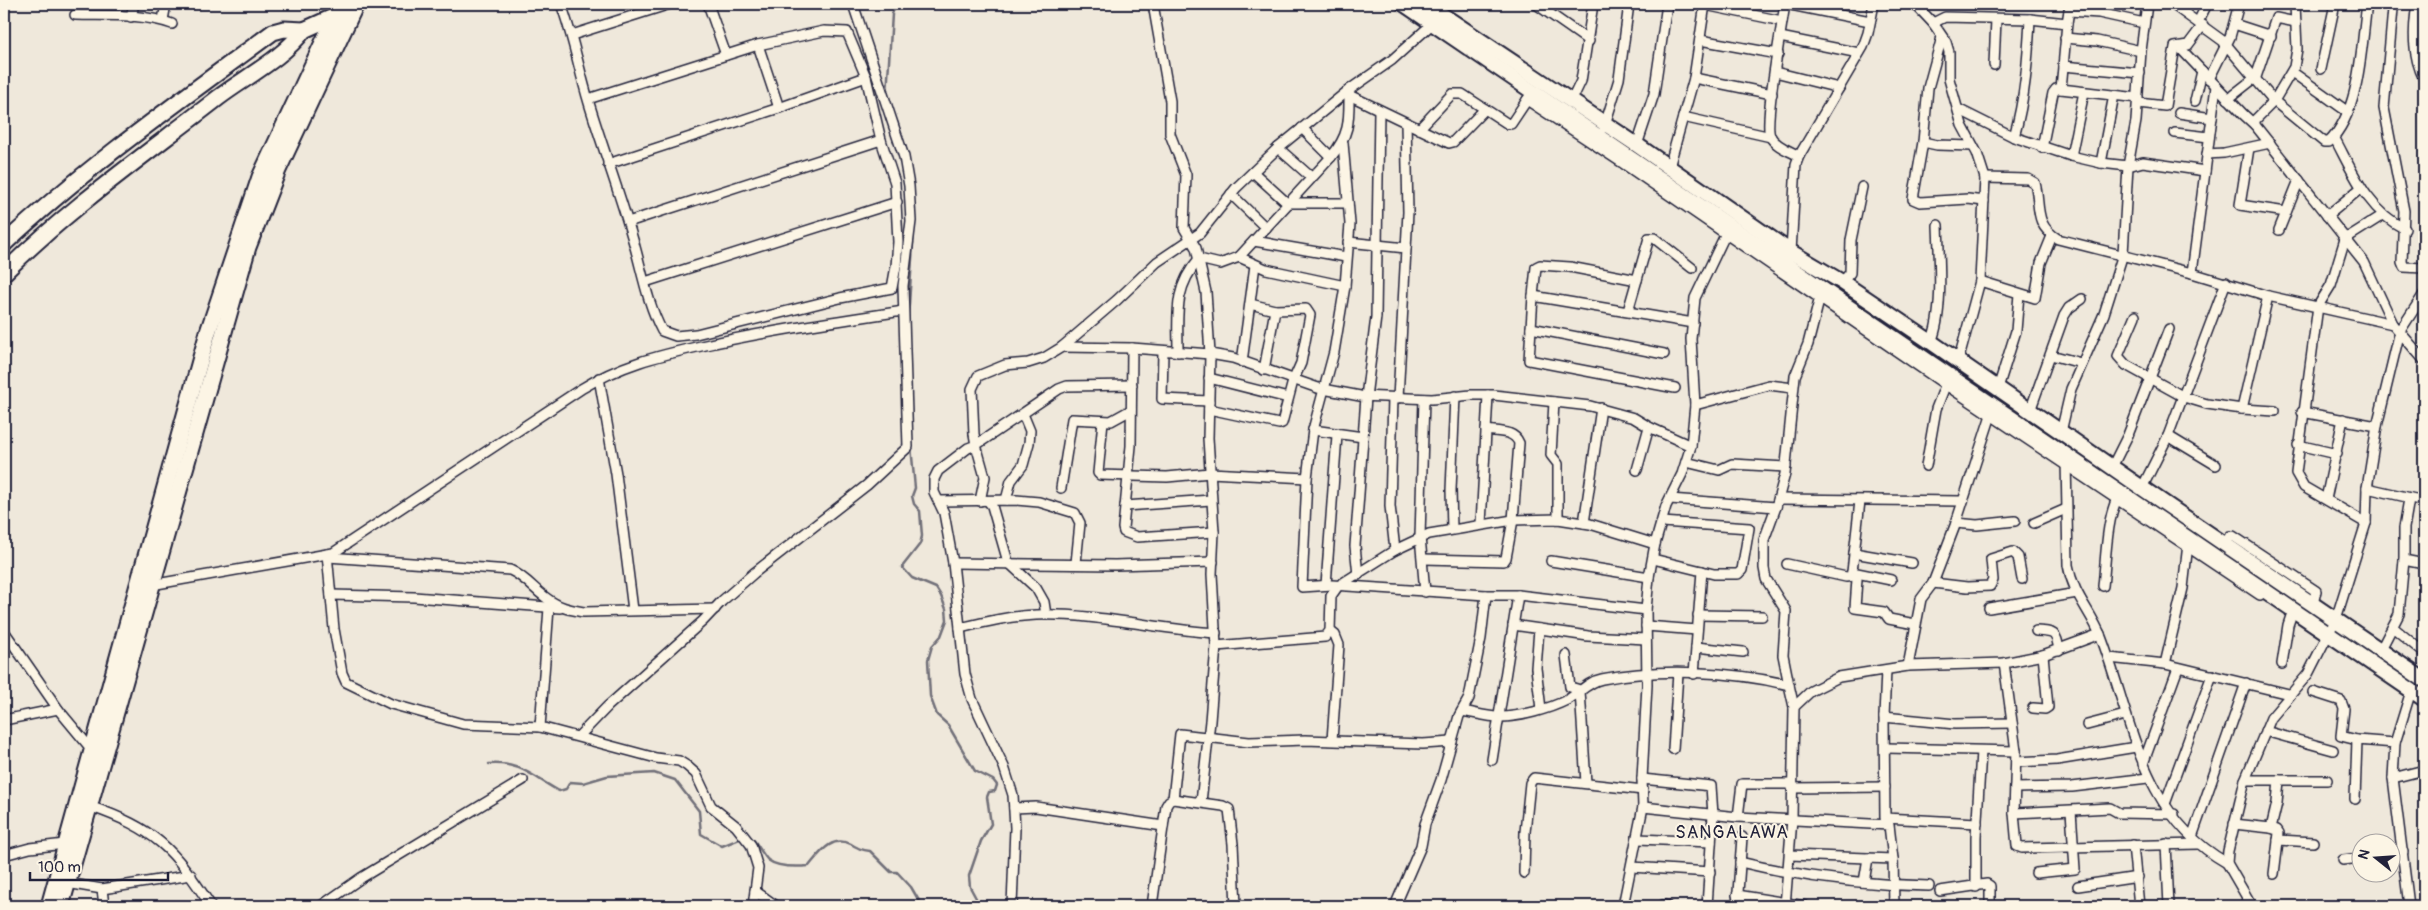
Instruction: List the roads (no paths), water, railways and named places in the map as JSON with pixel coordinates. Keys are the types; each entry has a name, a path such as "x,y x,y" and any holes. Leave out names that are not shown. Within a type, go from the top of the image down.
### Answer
{"main road":[{"path":"61,906 226,321 259,215 340,18 341,4"},
{"path":"49,906 208,332 260,177 340,18 356,4"},
{"path":"1404,4 1530,96 1603,131 1637,144 1792,252 1842,282 1931,342 2224,544 2284,577 2313,604 2424,680"},
{"path":"1428,4 1571,102 1603,131 1727,230 2410,693 2424,699"},
{"path":"4,244 32,217 133,135 273,32 284,29 304,30 340,18"},
{"path":"4,273 33,245 84,202 234,86 292,46 304,30"}],"street":[{"path":"132,17 134,4"},
{"path":"163,20 166,4"},
{"path":"561,4 572,35 588,99 628,222 655,317 662,331 685,336 840,298 892,288 896,266 897,202 895,183 881,140 866,77 848,32 824,31 758,45 588,99"},
{"path":"572,35 670,4"},
{"path":"708,4 726,55"},
{"path":"579,736 608,706 754,573 867,485 908,447 903,286 911,221 909,186 904,157 853,4"},
{"path":"1153,4 1170,101 1170,134 1186,175 1187,188 1183,225 1199,259 1206,292 1210,354 1210,473 1214,532 1213,562 1216,646 1200,802"},
{"path":"1536,4 1589,41"},
{"path":"1571,102 1580,81 1589,41 1593,4"},
{"path":"1603,131 1619,79 1630,4"},
{"path":"1637,144 1654,94 1668,4"},
{"path":"1799,156 1775,143 1771,137 1772,94 1785,4 1870,21"},
{"path":"1792,252 1796,164 1866,41 1874,4"},
{"path":"2061,432 2071,389 2104,314 2123,254 2128,166 2138,101 2141,51 2147,4"},
{"path":"2042,148 2053,93 2056,89 2114,95 2165,106 2175,48 2188,45 2201,23 2207,4"},
{"path":"2209,79 2234,24 2239,4"},
{"path":"2255,125 2255,120 2274,101 2292,72 2297,49 2295,4"},
{"path":"2321,69 2335,4"},
{"path":"2176,5 2226,44 2274,101 2324,142 2329,142 2334,137 2348,112 2355,86 2367,4"},
{"path":"2389,4 2393,6 2393,9 2384,113 2404,211 2405,229 2402,262 2404,267 2424,268"},
{"path":"2416,4 2414,49 2416,60 2424,79"},
{"path":"1669,167 1694,78 1705,5 1782,21"},
{"path":"1917,5 1933,23 1949,52 1950,79 1962,125 1973,146 1985,178 1980,281 1958,362"},
{"path":"2061,89 2069,7 2144,23"},
{"path":"75,15 132,17 163,20 172,24"},
{"path":"1933,23 1945,17 2030,19 2066,23"},
{"path":"2228,99 2256,78 2276,18 2296,22"},
{"path":"1994,65 1996,19"},
{"path":"2014,137 2023,104 2030,19"},
{"path":"984,501 985,477 974,434 972,389 978,376 1004,365 1028,363 1044,358 1062,347 1117,300 1157,262 1200,233 1231,194 1278,148 1392,60 1432,24"},
{"path":"2234,24 2271,36"},
{"path":"1780,37 1859,53"},
{"path":"1942,37 1928,88 1923,142 1913,199 1916,202 1984,200"},
{"path":"2065,38 2097,41 2141,51"},
{"path":"1700,40 1778,54"},
{"path":"758,45 779,108"},
{"path":"2180,48 2255,125 2364,262 2396,327 2424,360"},
{"path":"2063,66 2140,73"},
{"path":"2196,101 2202,71"},
{"path":"1775,72 1839,88"},
{"path":"2292,72 2348,112"},
{"path":"608,164 779,108 866,77"},
{"path":"1694,78 1772,94"},
{"path":"2192,273 2216,86"},
{"path":"1349,92 1379,110 1451,143 1485,109"},
{"path":"1349,92 1348,122 1343,143 1350,224 1345,286 1334,352 1313,430 1307,478 1302,583 1304,588 1326,585 1486,595 1518,594 1646,610"},
{"path":"2071,156 2084,92"},
{"path":"1419,129 1452,94 1462,94 1506,124 1511,124 1530,96 1621,162 1727,230 1695,298 1691,339 1695,405 1690,446 1686,462 1670,499 1655,544 1649,577 1646,610 1647,674 1642,779 1643,807 1623,906"},
{"path":"2101,163 2114,95"},
{"path":"1958,109 2014,137 2042,148 2071,156 2101,163 2128,166 2143,162 2205,171"},
{"path":"1358,575 1355,546 1366,396 1376,317 1379,110"},
{"path":"2179,113 2212,118"},
{"path":"1683,117 1771,137"},
{"path":"1395,550 1390,506 1408,212 1406,123"},
{"path":"1302,128 1331,157"},
{"path":"2175,133 2210,137"},
{"path":"2334,137 2361,188 2383,215 2405,229"},
{"path":"628,222 881,140"},
{"path":"1923,142 1937,145 1973,146"},
{"path":"1199,259 1220,264 1238,257 1343,143"},
{"path":"2207,154 2224,154 2270,143"},
{"path":"1278,148 1311,177"},
{"path":"2249,148 2240,205 2286,212"},
{"path":"1253,172 1287,204 1348,203"},
{"path":"1985,178 2028,179 2035,183 2038,216 2052,236 2058,239 2123,254 2226,282 2268,296 2318,306 2396,327"},
{"path":"2279,230 2299,180"},
{"path":"1842,282 1850,273 1851,240 1862,187"},
{"path":"2328,216 2361,188"},
{"path":"1231,194 1266,228"},
{"path":"645,282 897,202"},
{"path":"2366,523 2299,482 2296,473 2302,412 2311,365 2318,306 2331,285 2345,239 2383,215"},
{"path":"1931,342 1937,330 1940,264 1938,225"},
{"path":"1980,281 2035,298 2041,263 2052,236"},
{"path":"1628,311 1649,238 1651,237 1692,268"},
{"path":"1254,241 1346,257"},
{"path":"1348,242 1406,248"},
{"path":"1238,257 1266,269 1345,286"},
{"path":"1178,352 1178,298 1186,276 1199,259"},
{"path":"1242,362 1255,265"},
{"path":"1637,280 1570,267 1540,265 1536,267 1530,360 1534,363 1675,388"},
{"path":"2142,488 2168,436 2184,397 2226,282"},
{"path":"1785,905 1792,819 1794,707 1783,655 1786,611 1766,579 1764,540 1778,503 1786,468 1793,388 1821,294"},
{"path":"1998,388 2016,331 2019,294"},
{"path":"2227,863 2245,780 2265,731 2271,718 2289,694 2308,674 2336,619 2366,523 2367,488 2396,327 2424,294"},
{"path":"1533,296 1693,322"},
{"path":"2242,409 2268,296"},
{"path":"2030,411 2069,308 2082,299"},
{"path":"1163,352 1162,399 1209,405 1279,424 1282,422 1293,381 1301,363 1310,315 1306,309 1275,310 1250,304"},
{"path":"1264,370 1275,310"},
{"path":"328,555 343,548 401,507 599,378 635,363 753,334 903,311"},
{"path":"2135,316 2118,356 2126,365 2184,397 2207,404 2276,411"},
{"path":"1531,328 1664,354"},
{"path":"2112,466 2128,435 2169,329"},
{"path":"1062,347 1132,348 1163,352 1210,354 1242,362 1293,381 1325,390 1366,396 1424,399 1488,395 1601,408 1634,418 1690,446"},
{"path":"1132,348 1131,446 1123,528 1128,536 1214,532"},
{"path":"2051,355 2081,363"},
{"path":"599,378 616,474 633,610"},
{"path":"1209,378 1288,398"},
{"path":"1926,466 1926,456 1936,409 1948,380"},
{"path":"1012,906 1013,795 1004,767 972,699 965,674 953,563 944,513 938,501 934,479 938,471 968,448 976,445 1059,389 1067,386 1132,385"},
{"path":"1695,405 1769,385 1793,388"},
{"path":"1481,524 1488,395"},
{"path":"1452,529 1451,490 1455,396"},
{"path":"1424,399 1420,538 1424,559 1425,592"},
{"path":"1554,402 1551,455 1558,464 1558,519"},
{"path":"1584,522 1601,408"},
{"path":"1061,488 1072,419 1111,421 1131,410"},
{"path":"1908,666 1921,599 1933,583 1956,523 1993,411"},
{"path":"2302,412 2377,426"},
{"path":"1006,500 1011,481 1022,465 1029,443 1030,431 1023,414"},
{"path":"2326,499 2343,419"},
{"path":"1103,421 1098,473 1100,475 1127,477 1210,473 1307,478"},
{"path":"1637,470 1649,427"},
{"path":"1313,430 1337,435 1363,437"},
{"path":"1424,559 1504,561 1506,558 1513,520 1520,443 1517,437 1511,434 1486,430"},
{"path":"1326,585 1337,435"},
{"path":"2168,436 2216,466"},
{"path":"2298,445 2337,454"},
{"path":"2066,460 2068,565 2071,580 2100,634 2125,715 2148,778 2165,804 2196,840 2227,863 2251,906"},
{"path":"1686,462 1719,470 1732,464 1786,468"},
{"path":"2367,488 2424,501"},
{"path":"2103,586 2111,518 2119,496"},
{"path":"1670,499 1778,503 1962,501"},
{"path":"2381,649 2394,628 2399,614 2404,560 2404,528 2410,499"},
{"path":"938,501 1006,500 1039,502 1075,513 1080,523 1076,563"},
{"path":"1125,506 1211,500"},
{"path":"984,501 992,506 1008,562 1036,588 1044,602 1046,616"},
{"path":"1860,501 1854,553 1854,574 1857,579 1855,608 1884,612 1889,619 1915,624"},
{"path":"2034,523 2066,509"},
{"path":"1216,646 1325,637 1330,631 1331,596 1338,586 1395,550 1420,538 1452,529 1513,520 1558,519 1584,522 1655,544"},
{"path":"1956,523 1977,525 2015,521"},
{"path":"1652,559 1714,574 1738,574 1742,570 1749,528 1662,522"},
{"path":"1748,539 1764,540"},
{"path":"2165,664 2183,588 2188,543"},
{"path":"1933,583 1967,587 1990,586 1993,580 1991,559 2013,552 2018,557 2022,579"},
{"path":"1854,553 1912,563"},
{"path":"150,585 328,555 510,570 522,575 553,603 566,609"},
{"path":"328,555 334,629 342,673 350,685 391,704 463,724 540,727 656,758 679,761 696,774 711,806 736,826 751,845 758,868 753,906"},
{"path":"2404,560 2424,564"},
{"path":"1551,561 1649,577"},
{"path":"953,563 1008,562 1115,565 1213,562"},
{"path":"1787,564 1838,575 1854,574 1891,580"},
{"path":"1694,674 1702,571"},
{"path":"1989,608 2077,593"},
{"path":"1492,760 1518,594"},
{"path":"331,595 414,597 584,612 715,608"},
{"path":"1395,906 1421,846 1429,810 1441,780 1472,685 1486,595"},
{"path":"540,727 549,608"},
{"path":"2282,664 2292,613"},
{"path":"1698,615 1762,616"},
{"path":"960,628 1010,618 1046,616 1216,633"},
{"path":"1513,625 1588,636 1646,639"},
{"path":"1646,626 1697,630"},
{"path":"2394,628 2424,653"},
{"path":"1539,629 1536,668 1540,709"},
{"path":"4,631 58,709 92,750"},
{"path":"1330,631 1335,635 1338,645 1332,740"},
{"path":"2036,631 2053,633 2057,636 2059,650"},
{"path":"1794,707 1811,691 1839,677 1908,666 2004,663 2043,656 2100,634"},
{"path":"1696,647 1743,652"},
{"path":"1566,655 1570,687 1577,689 1579,692 1586,783"},
{"path":"2033,708 2045,710 2048,707 2043,656"},
{"path":"2108,658 2165,664 2289,694"},
{"path":"2004,663 2016,751 2014,813 2019,847 2166,844 2196,840"},
{"path":"2143,764 2178,668"},
{"path":"1886,670 1884,717 1886,748 1885,818 1888,820 1977,823"},
{"path":"1462,711 1498,717 1540,709 1565,701 1579,692 1583,686 1602,679 1647,674 1678,673 1747,677 1789,685"},
{"path":"1673,749 1678,673"},
{"path":"2165,804 2212,675"},
{"path":"2196,840 2246,683"},
{"path":"2313,692 2341,701 2344,709 2340,736 2357,740 2395,743"},
{"path":"2409,906 2393,778 2395,743 2410,693"},
{"path":"4,720 58,709"},
{"path":"2087,725 2125,715"},
{"path":"1884,717 1955,724 2012,723"},
{"path":"2265,731 2333,750"},
{"path":"1173,799 1180,734 1249,742 1332,740 1423,744 1452,742"},
{"path":"2355,799 2357,740"},
{"path":"2016,762 2058,760 2136,747"},
{"path":"1886,748 2016,751"},
{"path":"1976,887 1981,750"},
{"path":"2393,778 2424,770"},
{"path":"1524,873 1525,832 1532,779 1537,777 1643,790"},
{"path":"2014,788 2072,787 2148,778"},
{"path":"1642,779 1711,786 1713,815 1707,906"},
{"path":"322,906 361,878 523,780"},
{"path":"2245,780 2326,780"},
{"path":"2271,828 2277,803 2279,780"},
{"path":"1738,817 1742,784 1886,787"},
{"path":"1152,906 1166,806 1173,799 1223,806 1229,809 1236,906"},
{"path":"89,806 124,818 148,831 179,859 211,906"},
{"path":"1014,808 1036,807 1163,826"},
{"path":"1643,807 1713,815 1792,819 1816,823 1889,825 1893,859 1894,906"},
{"path":"2014,813 2110,808 2119,813 2174,814"},
{"path":"2036,873 2075,869 2072,811"},
{"path":"2234,824 2277,830 2278,840 2274,874"},
{"path":"1737,906 1742,837"},
{"path":"1638,839 1711,842"},
{"path":"2278,840 2313,842"},
{"path":"4,855 30,848 65,844"},
{"path":"2166,844 2169,906"},
{"path":"2133,845 2138,877 2139,906"},
{"path":"1790,855 1893,859"},
{"path":"1864,882 1868,858"},
{"path":"2343,860 2350,859"},
{"path":"1740,862 1789,874 1894,886 1929,886"},
{"path":"1632,867 1710,872"},
{"path":"67,884 102,889 191,875"},
{"path":"2078,886 2138,877"},
{"path":"1940,891 1987,884 1990,886 1990,906"},
{"path":"102,889 104,906"},
{"path":"755,891 776,906"},
{"path":"1738,895 1785,905 1805,906"}],"waterway":[{"path":"887,94 892,14 896,4"},
{"path":"897,122 906,150"},
{"path":"914,202 915,219"},
{"path":"908,319 914,229"},
{"path":"911,446 915,488 912,496 914,504 920,511 922,536 920,544 902,567 912,578 936,588 946,609 947,620 941,636 932,646 928,660 930,696 937,715 948,725 975,771 993,780 997,785 995,791 989,792 987,797 991,824 981,841 969,876 970,887 977,900 976,906"},
{"path":"489,764 509,765 526,771 559,791 566,789 570,782 583,783 607,776 654,773 675,780 699,811 701,834 722,846 742,838"},
{"path":"750,839 753,839 772,863 788,866 809,866 827,847 838,842 844,842 870,851 891,872 897,872 911,887 922,906"}],"district":[{"name":"SANGALAWA","path":"1732,832"}]}
